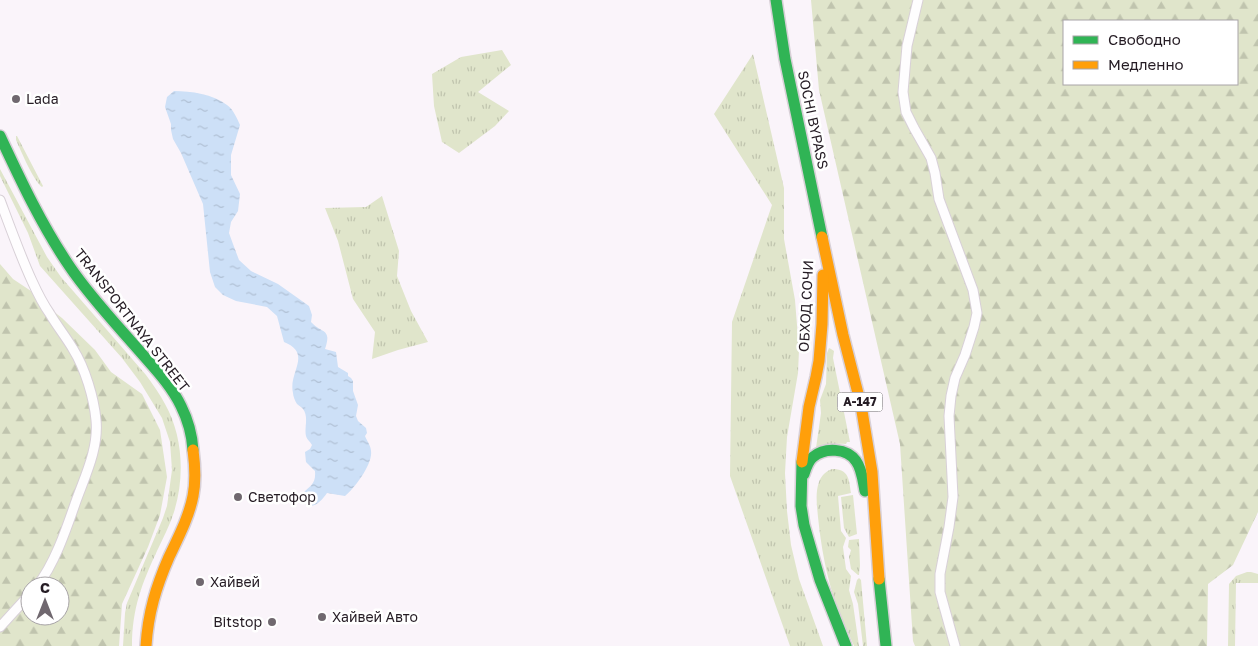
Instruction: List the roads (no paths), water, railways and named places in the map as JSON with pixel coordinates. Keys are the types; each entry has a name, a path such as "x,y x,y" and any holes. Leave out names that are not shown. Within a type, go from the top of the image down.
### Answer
{"main road":[{"name":"SOCHI BYPASS","path":"776,0 784,59 824,246"},
{"name":"TRANSPORTNAYA STREET","path":"0,136 40,218 59,250 89,292 156,369 176,398 185,415 191,435 194,461 194,484 191,506 153,596 147,622 146,646"},
{"name":"ОБХОД СОЧИ","path":"824,246 822,335 804,444 801,503 814,563 846,646"},
{"name":"ОБХОД СОЧИ","path":"824,246 861,405 872,472 877,562 886,646"},
{"name":"А-147","path":"801,483 807,464 815,456 827,451 838,450 850,455 855,460 862,473 877,562"}],"street":[{"path":"918,0 907,46 904,92 906,112 931,158 939,199 974,290 977,313 951,396 949,416 953,497 940,574 940,592 955,646"},
{"path":"0,200 32,281 50,315 74,349 83,368 90,388 96,420 95,445 61,540 44,576"},
{"path":"0,627 20,605"}],"water":[{"path":"174,91 195,93 215,98 229,107 235,114 240,125 231,155 231,175 240,194 238,211 231,222 229,233 239,260 251,271 278,284 309,306 312,315 311,322 327,334 325,349 336,352 338,367 348,373 348,376 353,381 353,391 358,405 356,416 358,421 366,428 367,433 365,436 370,447 371,456 362,476 345,496 327,493 318,503 312,506 305,504 301,500 302,494 314,482 315,471 306,462 305,452 312,445 306,436 305,412 297,404 293,394 292,385 298,364 297,352 293,347 284,342 277,316 267,307 236,301 223,295 215,287 210,272 203,204 173,139 171,124 165,107 167,97"}],"place":[{"name":"Lada","path":"16,99"},
{"name":"Светофор","path":"238,497"},
{"name":"Хайвей","path":"200,582"},
{"name":"Хайвей Авто","path":"322,617"},
{"name":"Bitstop","path":"272,622"}]}
